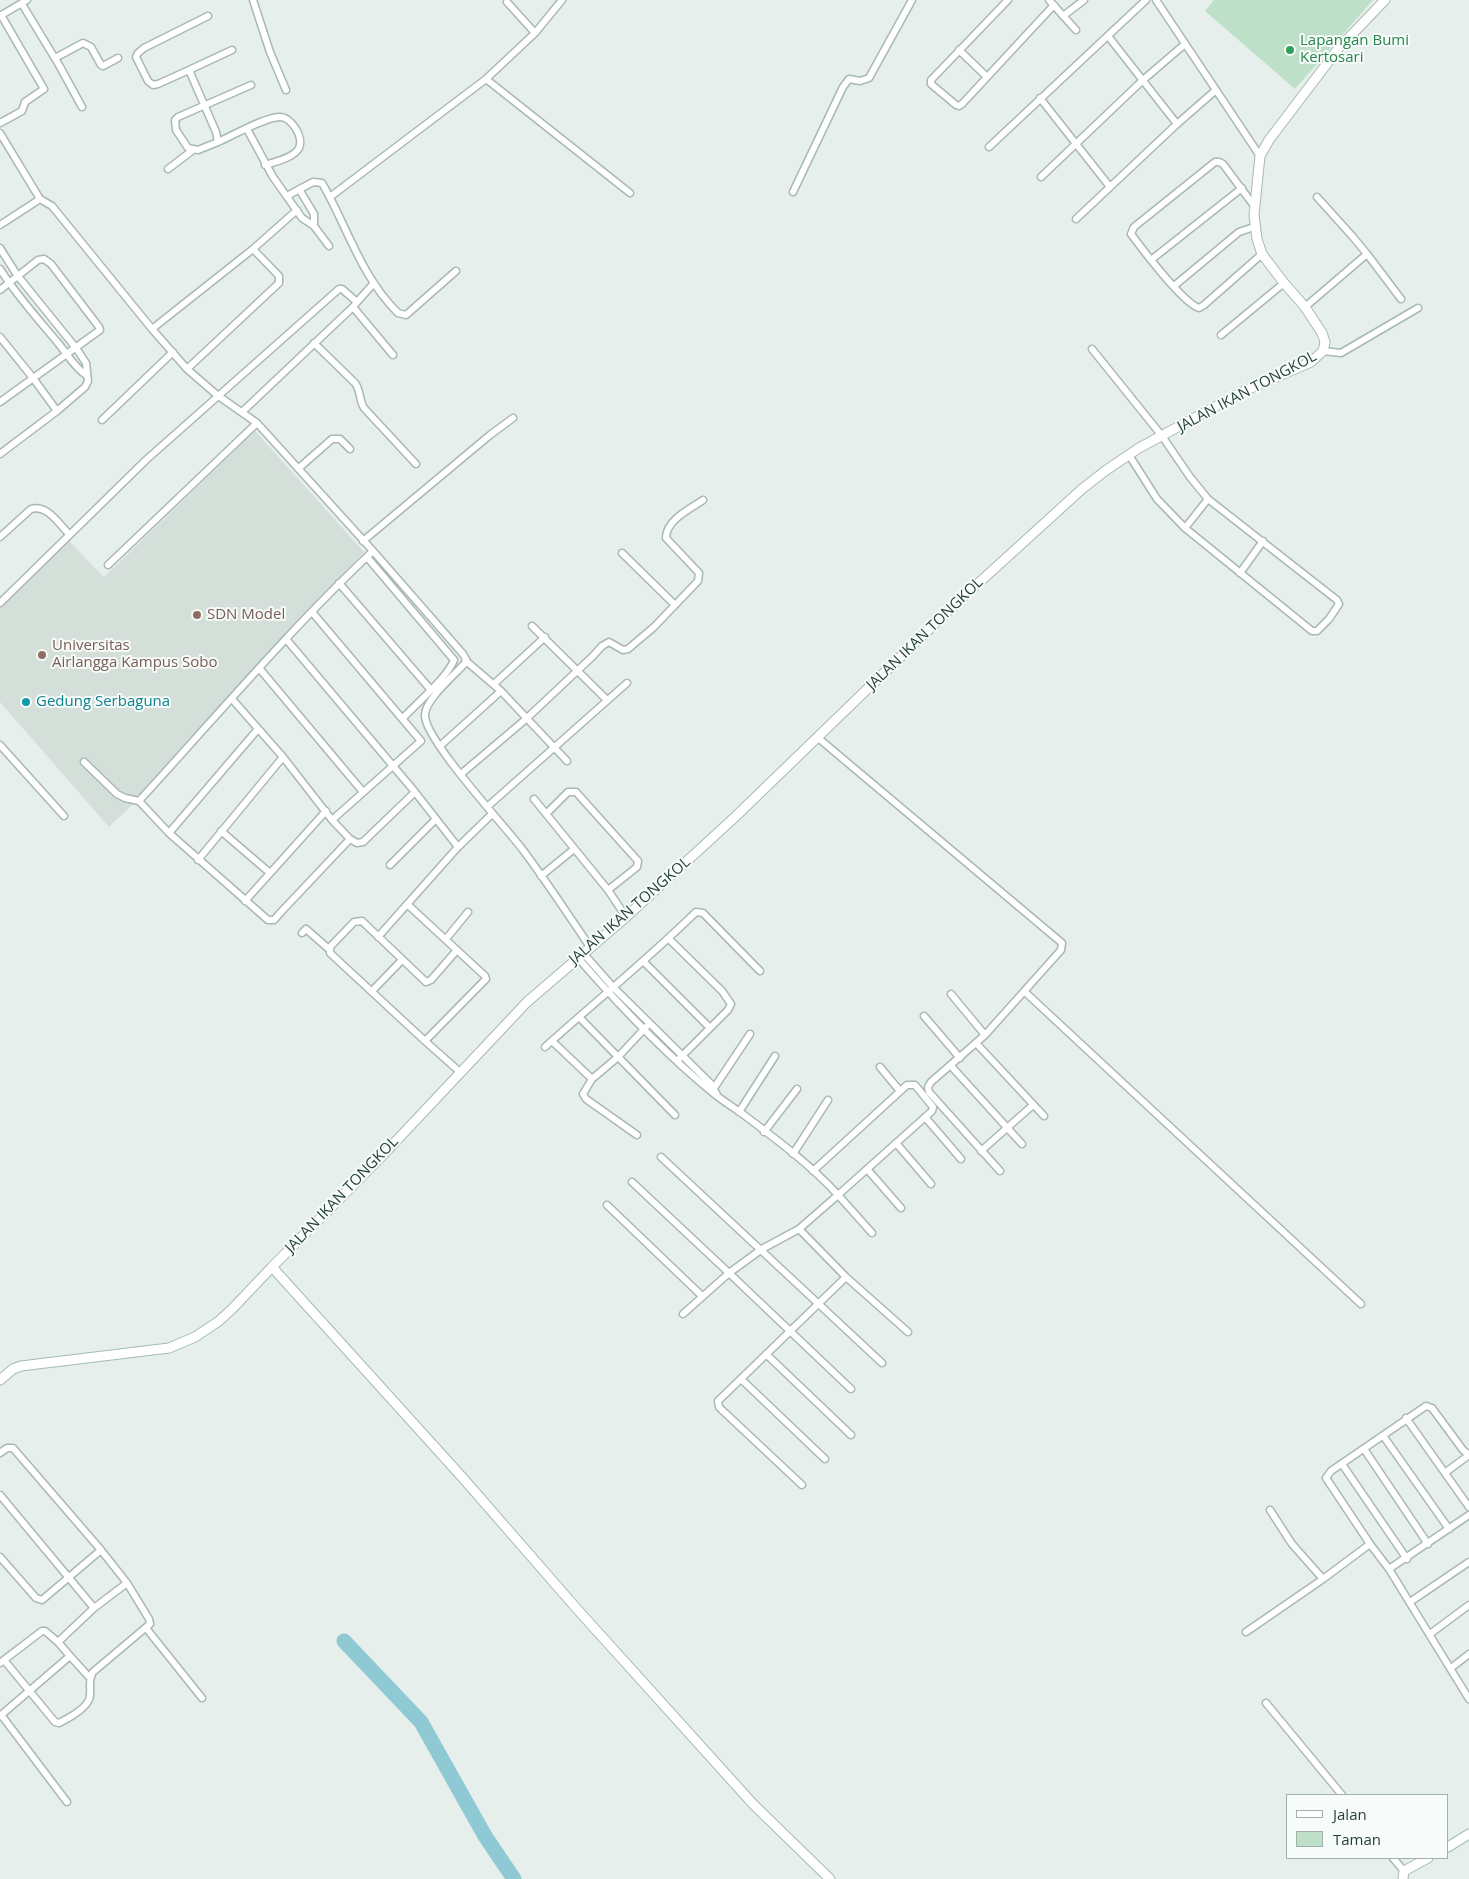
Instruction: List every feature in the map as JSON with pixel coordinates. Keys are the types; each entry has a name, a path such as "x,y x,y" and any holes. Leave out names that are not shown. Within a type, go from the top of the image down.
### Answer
{"street":[{"path":"253,0 286,90"},
{"path":"330,197 486,79 535,33 562,0"},
{"path":"793,192 843,87 849,79 860,81 869,78 912,0"},
{"path":"1008,0 932,77 931,84 956,105 959,106 987,77 1052,3 1076,30"},
{"path":"1063,16 1084,0"},
{"path":"989,147 1146,0"},
{"path":"1156,0 1260,156"},
{"name":"JALAN IKAN TONGKOL","path":"0,1380 13,1369 21,1366 169,1348 195,1337 219,1321 381,1157 527,1002 626,917 735,817 950,609 1094,479 1128,455 1162,436 1244,391 1311,362 1324,351 1325,342 1322,333 1305,307 1284,284 1262,254 1254,227 1260,156 1269,140 1338,49 1385,0"},
{"path":"0,124 22,111 25,102 44,89 1,15 24,2 82,108"},
{"path":"507,2 535,33"},
{"path":"208,16 144,48 136,57 148,81 153,85 158,84 232,50"},
{"path":"1108,36 1177,124"},
{"path":"55,58 83,43 90,48 101,66 118,58"},
{"path":"1041,177 1143,80 1185,44"},
{"path":"959,50 987,77"},
{"path":"189,70 205,105 218,142"},
{"path":"486,79 630,193"},
{"path":"193,150 188,148 176,130 175,120 251,85"},
{"path":"1076,219 1216,90"},
{"path":"1040,98 1110,187"},
{"path":"168,169 193,150 218,142 280,116 287,118 292,123 300,141 299,148 295,153 265,165"},
{"path":"247,129 265,165 286,196 307,223 314,226 329,246"},
{"path":"0,133 40,199 52,206 152,329 187,368 217,395 257,424 373,551 463,654 466,661 502,691 567,761"},
{"path":"1256,207 1223,164 1215,162 1134,227 1131,234 1174,286 1194,306 1199,308 1262,254"},
{"path":"286,196 313,182 320,182 330,197 355,251 374,283 391,306 403,315 456,271"},
{"path":"1151,260 1242,188"},
{"path":"299,190 314,214 314,226"},
{"path":"1317,197 1354,237 1401,299"},
{"path":"0,225 40,199"},
{"path":"152,329 253,249 297,210"},
{"path":"1174,286 1239,232 1254,227"},
{"path":"0,248 17,275 76,348 86,364 88,381 85,386 57,411 0,454"},
{"path":"187,368 279,283 279,276 253,249"},
{"path":"1305,307 1366,254"},
{"path":"0,290 38,260 44,259 51,264 100,330 0,402"},
{"path":"0,269 9,283 67,354 75,368 86,376"},
{"path":"242,412 355,305 374,283"},
{"path":"1221,335 1284,284"},
{"path":"0,602 146,460 217,395 339,289 342,289 393,355"},
{"path":"1324,351 1341,353 1418,308"},
{"path":"0,337 57,411"},
{"path":"314,343 359,388 359,399 364,408 416,464"},
{"path":"1092,349 1162,436 1190,477 1208,499 1337,600 1336,609 1317,631 1312,631 1185,528 1157,499 1128,455"},
{"path":"102,420 173,352"},
{"path":"363,541 513,418"},
{"path":"108,565 257,424"},
{"path":"299,468 332,438 340,439 350,449"},
{"path":"1185,528 1208,499"},
{"path":"461,774 578,671 602,646 608,642 623,650 628,649 654,628 698,581 699,573 666,538 666,531 675,520 703,500"},
{"path":"0,538 31,509 36,508 44,509 69,534"},
{"path":"1240,572 1262,541"},
{"path":"140,801 286,639 339,583 373,551"},
{"path":"622,552 675,605"},
{"path":"367,557 454,660 452,666 431,690 403,718"},
{"path":"339,583 431,690"},
{"path":"312,612 422,741 332,820"},
{"path":"532,626 607,700"},
{"path":"494,684 545,637"},
{"path":"286,639 458,847"},
{"path":"466,661 426,709 426,721 440,746 492,814 522,849 541,876 607,992 677,1061 813,1171 872,1234"},
{"path":"260,668 363,792"},
{"path":"487,807 627,683"},
{"path":"440,746 502,691"},
{"path":"232,698 283,757 332,820 357,843 363,842 414,792"},
{"path":"169,833 258,729"},
{"path":"818,737 1062,943 1061,950 1025,992 985,1035 931,1082 928,1089 1000,1171"},
{"path":"0,745 64,816"},
{"path":"198,860 283,757"},
{"path":"84,762 120,796 140,801 169,833 198,860 267,919 274,920 350,838"},
{"path":"546,814 568,792 576,792 638,861 637,867 608,890"},
{"path":"534,799 608,890 626,917"},
{"path":"245,901 326,812"},
{"path":"378,937 458,847 492,814"},
{"path":"390,866 436,819"},
{"path":"221,831 270,873"},
{"path":"541,876 574,849"},
{"path":"407,904 485,976 486,982 425,1041"},
{"path":"446,939 468,912"},
{"path":"545,1048 607,992 644,962 696,912 703,912 760,970"},
{"path":"330,950 354,922 362,921 424,981 428,982 457,950"},
{"path":"302,933 306,929 330,950 460,1072"},
{"path":"669,939 731,1001 731,1006 677,1061"},
{"path":"583,952 613,987 682,1055 714,1092"},
{"path":"372,991 402,960"},
{"path":"644,962 710,1028"},
{"path":"1025,992 1361,1304"},
{"path":"951,994 985,1035"},
{"path":"924,1016 960,1058"},
{"path":"579,1017 675,1115"},
{"path":"637,1135 583,1096 583,1091 592,1079 618,1057 650,1023"},
{"path":"714,1092 750,1034"},
{"path":"552,1041 592,1079"},
{"path":"976,1043 1044,1116"},
{"path":"739,1112 774,1056"},
{"path":"951,1066 1022,1144"},
{"path":"880,1068 900,1091"},
{"path":"683,1314 729,1273 762,1249 799,1230 932,1111 933,1107 922,1091 915,1085 907,1085 813,1171"},
{"path":"764,1132 797,1089"},
{"path":"793,1154 828,1100"},
{"path":"981,1151 1033,1104"},
{"path":"925,1117 961,1159"},
{"path":"896,1143 931,1184"},
{"path":"662,1157 762,1249 882,1364"},
{"path":"867,1169 901,1208"},
{"path":"632,1182 852,1389"},
{"path":"607,1204 702,1296"},
{"path":"799,1230 846,1277 908,1332"},
{"path":"272,1267 462,1477 746,1797 830,1879"},
{"path":"802,1485 719,1406 718,1401 846,1277"},
{"path":"766,1354 851,1435"},
{"path":"741,1379 826,1459"},
{"path":"1446,1472 1469,1455 1429,1406 1406,1418 1384,1437 1331,1471 1326,1478 1389,1569 1469,1699"},
{"path":"1406,1418 1446,1472 1469,1508"},
{"path":"1384,1437 1449,1529"},
{"path":"0,1454 6,1448 13,1448 101,1550 127,1583 149,1619 150,1624 146,1628 93,1672 90,1678 90,1697 87,1704 59,1723 55,1722 2,1662 45,1630 90,1678"},
{"path":"1364,1449 1428,1544"},
{"path":"1342,1464 1407,1559"},
{"path":"0,1495 94,1608"},
{"path":"1270,1510 1292,1544 1323,1579"},
{"path":"1389,1569 1407,1559 1469,1515"},
{"path":"1246,1632 1370,1544"},
{"path":"0,1557 39,1600 42,1600 101,1550"},
{"path":"1410,1602 1469,1562"},
{"path":"58,1642 94,1608 127,1583"},
{"path":"1430,1634 1469,1606"},
{"path":"146,1628 202,1698"},
{"path":"1451,1668 1469,1654"},
{"path":"68,1802 1,1716 70,1656"},
{"path":"1266,1703 1341,1794"},
{"path":"1449,1846 1469,1834"},
{"path":"1394,1859 1403,1875 1427,1859"}],"shaded area":[{"name":"SDN Model","path":"255,431 364,552 293,626 139,798 109,827 0,702 0,608 12,594 69,541 104,577"}],"green space":[{"name":"Lapangan Bumi Kertosari","path":"1214,0 1373,0 1295,89 1205,11"}],"waterway":[{"path":"344,1641 421,1722 485,1836 514,1879"}],"place":[{"name":"Lapangan Bumi Kertosari","path":"1290,50"},
{"name":"SDN Model","path":"197,615"},
{"name":"Universitas Airlangga Kampus Sobo","path":"42,655"},
{"name":"Gedung Serbaguna","path":"26,702"}]}
